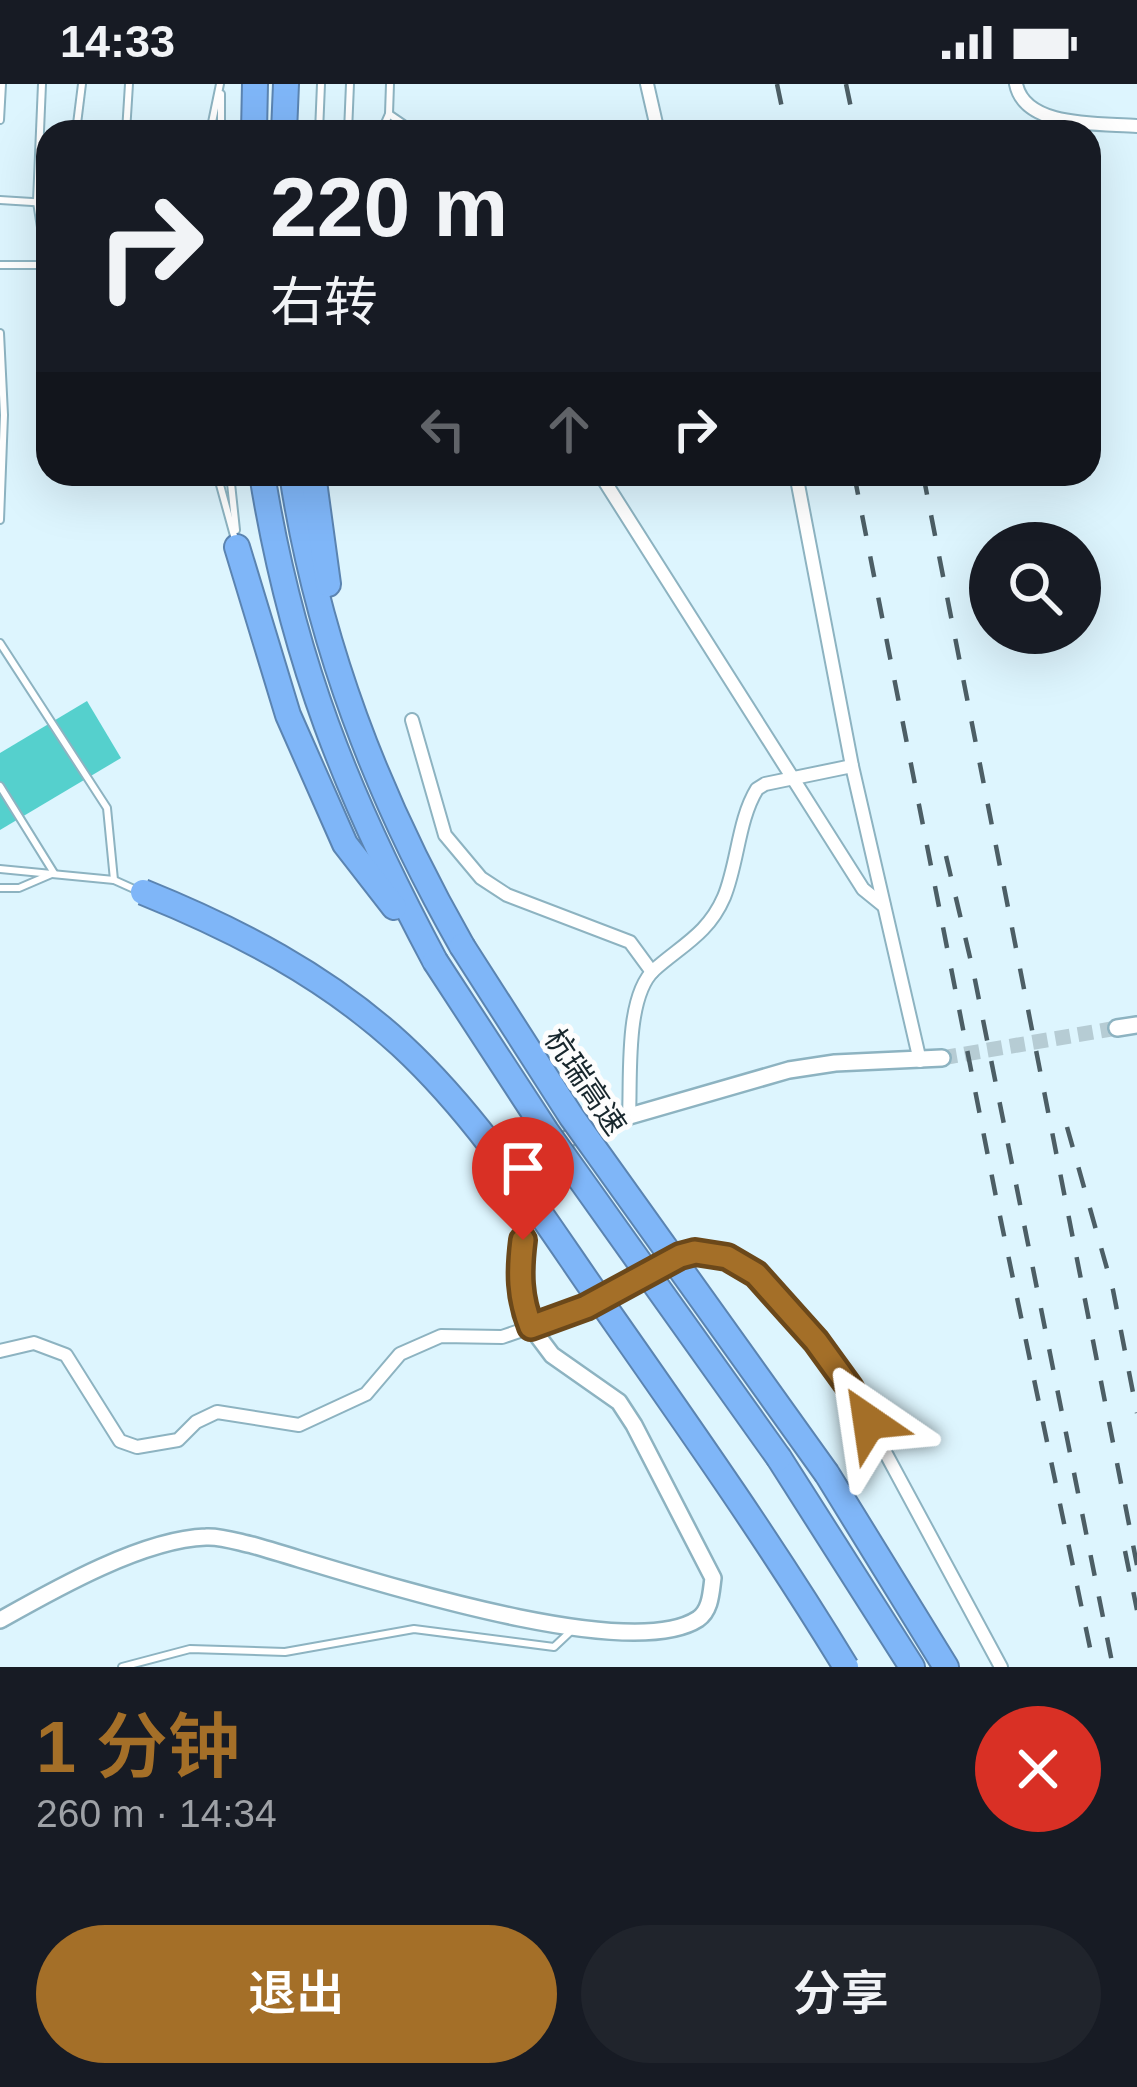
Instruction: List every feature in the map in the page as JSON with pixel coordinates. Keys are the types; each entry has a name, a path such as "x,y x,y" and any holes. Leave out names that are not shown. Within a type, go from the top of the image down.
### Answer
{"highway":[{"path":"254,120 255,84"},
{"path":"284,120 286,84"},
{"name":"杭瑞高速","path":"264,486 289,614 316,700 359,810 435,961 532,1112 778,1458 912,1667"},
{"name":"杭瑞高速","path":"294,486 321,618 363,745 416,863 462,946 571,1116 826,1474 946,1667"},
{"path":"315,486 324,564 363,745"},
{"path":"237,547 288,715 345,844 435,961"},
{"path":"143,892 247,938 310,975 370,1019 433,1077 495,1152 653,1376 846,1667"}],"street":[{"path":"646,84 655,120"},
{"path":"1016,84 1019,96 1038,113 1091,120"},
{"path":"1101,121 1137,126"},
{"path":"608,486 862,889 885,907"},
{"path":"798,486 852,766 920,1061"},
{"path":"412,720 445,835 481,878 507,895 630,942 652,972"},
{"path":"629,1115 635,1007 652,972 688,946 717,910 757,789 852,766"},
{"path":"1117,1028 1137,1025"},
{"path":"0,1620 64,1584 165,1544 208,1537 252,1545 522,1621 604,1636 652,1636 699,1619 709,1604 713,1577 619,1402 552,1355 531,1327 523,1306 519,1275 530,1169 562,1140 629,1115 811,1065 943,1058"},
{"path":"0,1351 34,1343 66,1355 120,1441 137,1447 178,1440 196,1421 217,1412 299,1425 366,1394 400,1354 441,1336 502,1337 586,1307 680,1256 712,1253 742,1262 816,1341 850,1388 1001,1667"}],"lane":[{"path":"0,120 2,84"},
{"path":"41,120 43,84"},
{"path":"78,120 82,84"},
{"path":"127,120 129,84"},
{"path":"213,120 221,84"},
{"path":"221,84 221,120"},
{"path":"320,120 321,84"},
{"path":"348,120 350,84"},
{"path":"386,120 390,84"},
{"path":"389,114 398,120"},
{"path":"0,200 36,202"},
{"path":"0,265 36,265"},
{"path":"0,333 4,415 0,520"},
{"path":"220,486 237,547"},
{"path":"231,486 237,547"},
{"path":"0,643 107,808 114,880"},
{"path":"0,786 54,874"},
{"path":"0,869 114,880 143,892"},
{"path":"0,888 19,888 54,874"},
{"path":"122,1667 190,1648 285,1652 414,1630 554,1647 572,1630"}],"building":[{"path":"87,701 121,758 0,830 0,753"}],"tunnel":[{"path":"942,1058 1117,1028"}],"railway":[{"path":"777,84 784,120"},
{"path":"846,84 854,120"},
{"path":"856,486 1094,1667"},
{"path":"925,486 1137,1565"},
{"path":"946,856 1113,1667"},
{"path":"1067,1127 1113,1290 1137,1413"},
{"path":"1125,1551 1137,1610"}],"route":[{"path":"523,1240 519,1275 531,1327 586,1307 680,1256 712,1253 742,1262 816,1341 869,1422"}]}
